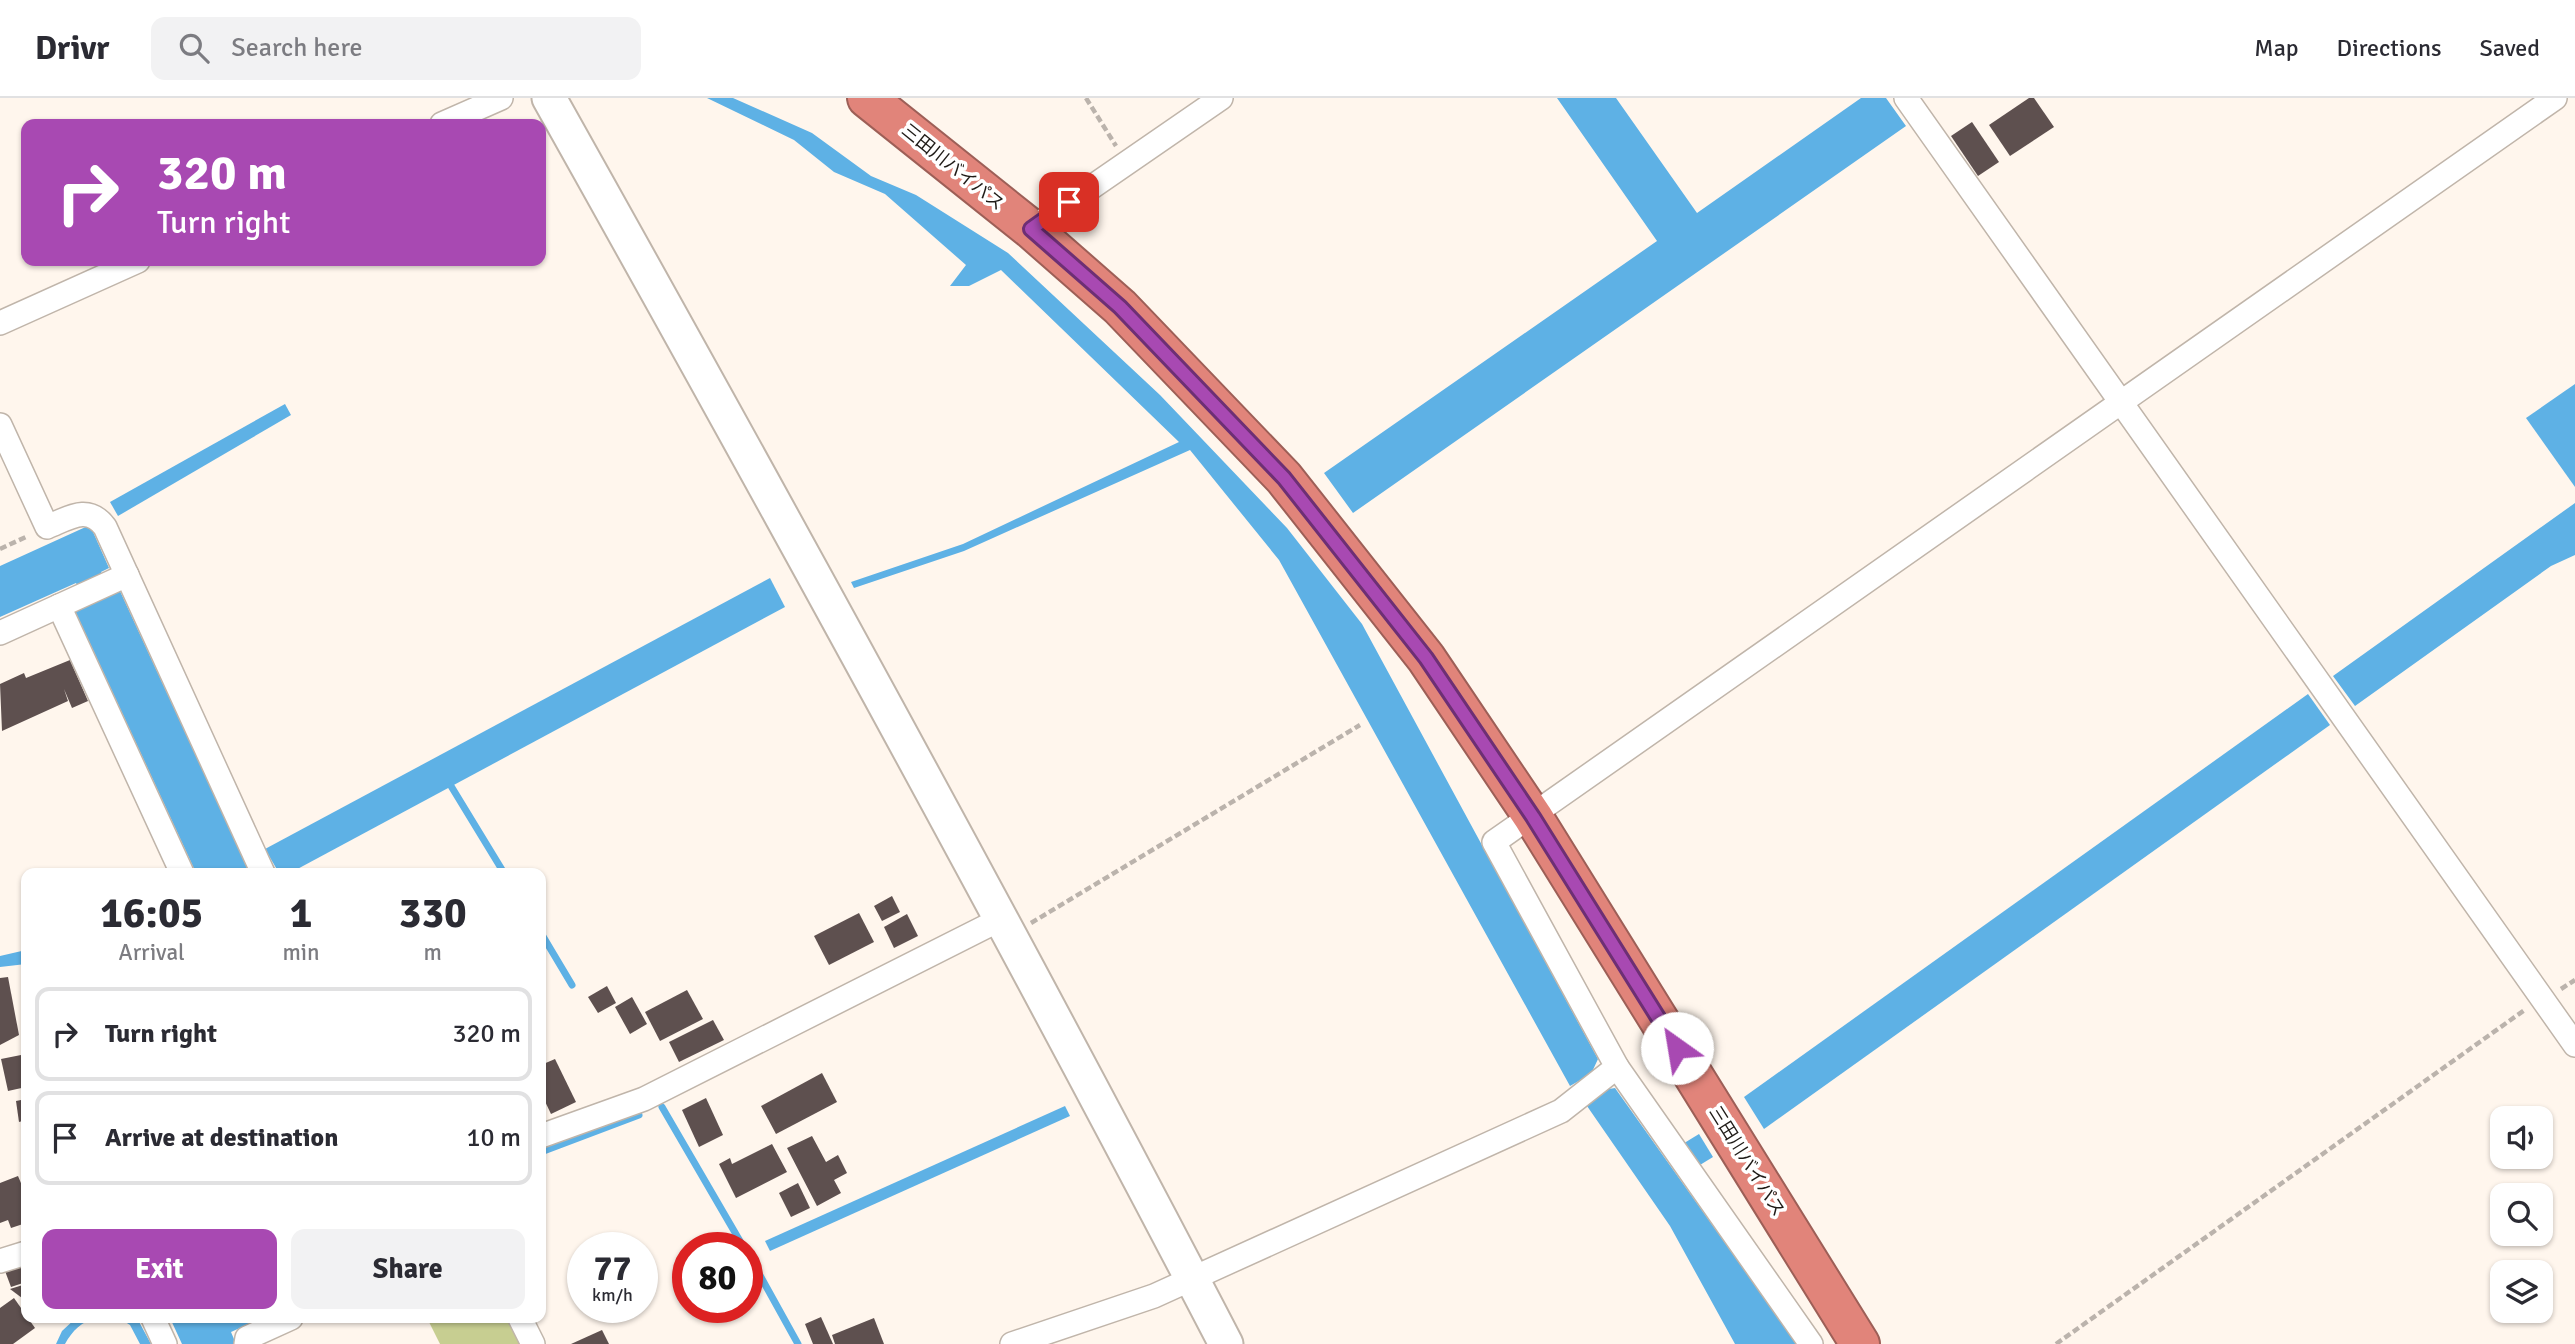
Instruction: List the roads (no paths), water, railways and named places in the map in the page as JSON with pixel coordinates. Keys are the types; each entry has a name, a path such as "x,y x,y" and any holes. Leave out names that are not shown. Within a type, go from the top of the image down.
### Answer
{"highway":[{"name":"三田川バイパス","path":"867,98 1031,229 1120,307 1284,478 1426,658 1533,817 1860,1344"}],"street":[{"path":"453,119 501,98"},
{"path":"549,98 728,417 1005,927 1226,1344"},
{"path":"1031,229 1221,98"},
{"path":"1906,98 2575,1045"},
{"path":"1811,1344 1616,1067 1494,842 2555,98"},
{"path":"0,323 127,266"},
{"path":"0,425 47,527 85,512 97,516 118,580 261,868"},
{"path":"0,633 118,580"},
{"path":"69,602 180,868"},
{"path":"546,1134 644,1098 1005,927"},
{"path":"1012,1344 1154,1296 1561,1111 1616,1067"},
{"path":"0,1261 21,1255"},
{"path":"155,1323 165,1344"},
{"path":"246,1344 247,1338 280,1323"},
{"path":"522,1323 533,1344"}],"water":[{"path":"707,98 733,98 812,133 871,176 916,195 1008,253 1160,395 1287,528 1362,624 1598,1059 1591,1074 1570,1086 1279,560 1190,450 964,551 854,588 851,582 963,544 1179,442 1001,270 969,286 950,286 966,265 885,194 834,172 794,140"},
{"path":"1557,98 1616,98 1697,213 1861,98 1886,98 1906,126 1353,513 1324,473 1657,241"},
{"path":"2575,384 2575,487 2526,418"},
{"path":"285,404 291,415 118,516 110,502"},
{"path":"2575,503 2575,555 2551,566 2355,706 2333,676"},
{"path":"90,525 109,568 101,572 110,594 120,591 248,868 194,868 75,611 87,605 76,583 0,617 0,566"},
{"path":"770,578 785,607 299,868 276,868 265,849"},
{"path":"2308,694 2330,725 1764,1129 1744,1097"},
{"path":"21,951 21,965 0,967 0,956"},
{"path":"1615,1088 1797,1344 1735,1344 1670,1226 1587,1106 1603,1090"},
{"path":"1065,1106 1070,1116 770,1251 765,1241"},
{"path":"1699,1134 1713,1157 1695,1168 1681,1145"},
{"path":"71,1323 85,1323 78,1327 65,1344 56,1344 62,1331"},
{"path":"127,1323 140,1323 151,1344 140,1344"},
{"path":"172,1323 251,1323 231,1332 236,1344 182,1344"}],"waterway":[{"path":"451,786 501,868"},
{"path":"546,941 572,985"},
{"path":"662,1107 735,1232"},
{"path":"546,1150 639,1115"},
{"path":"763,1281 798,1344"}]}
